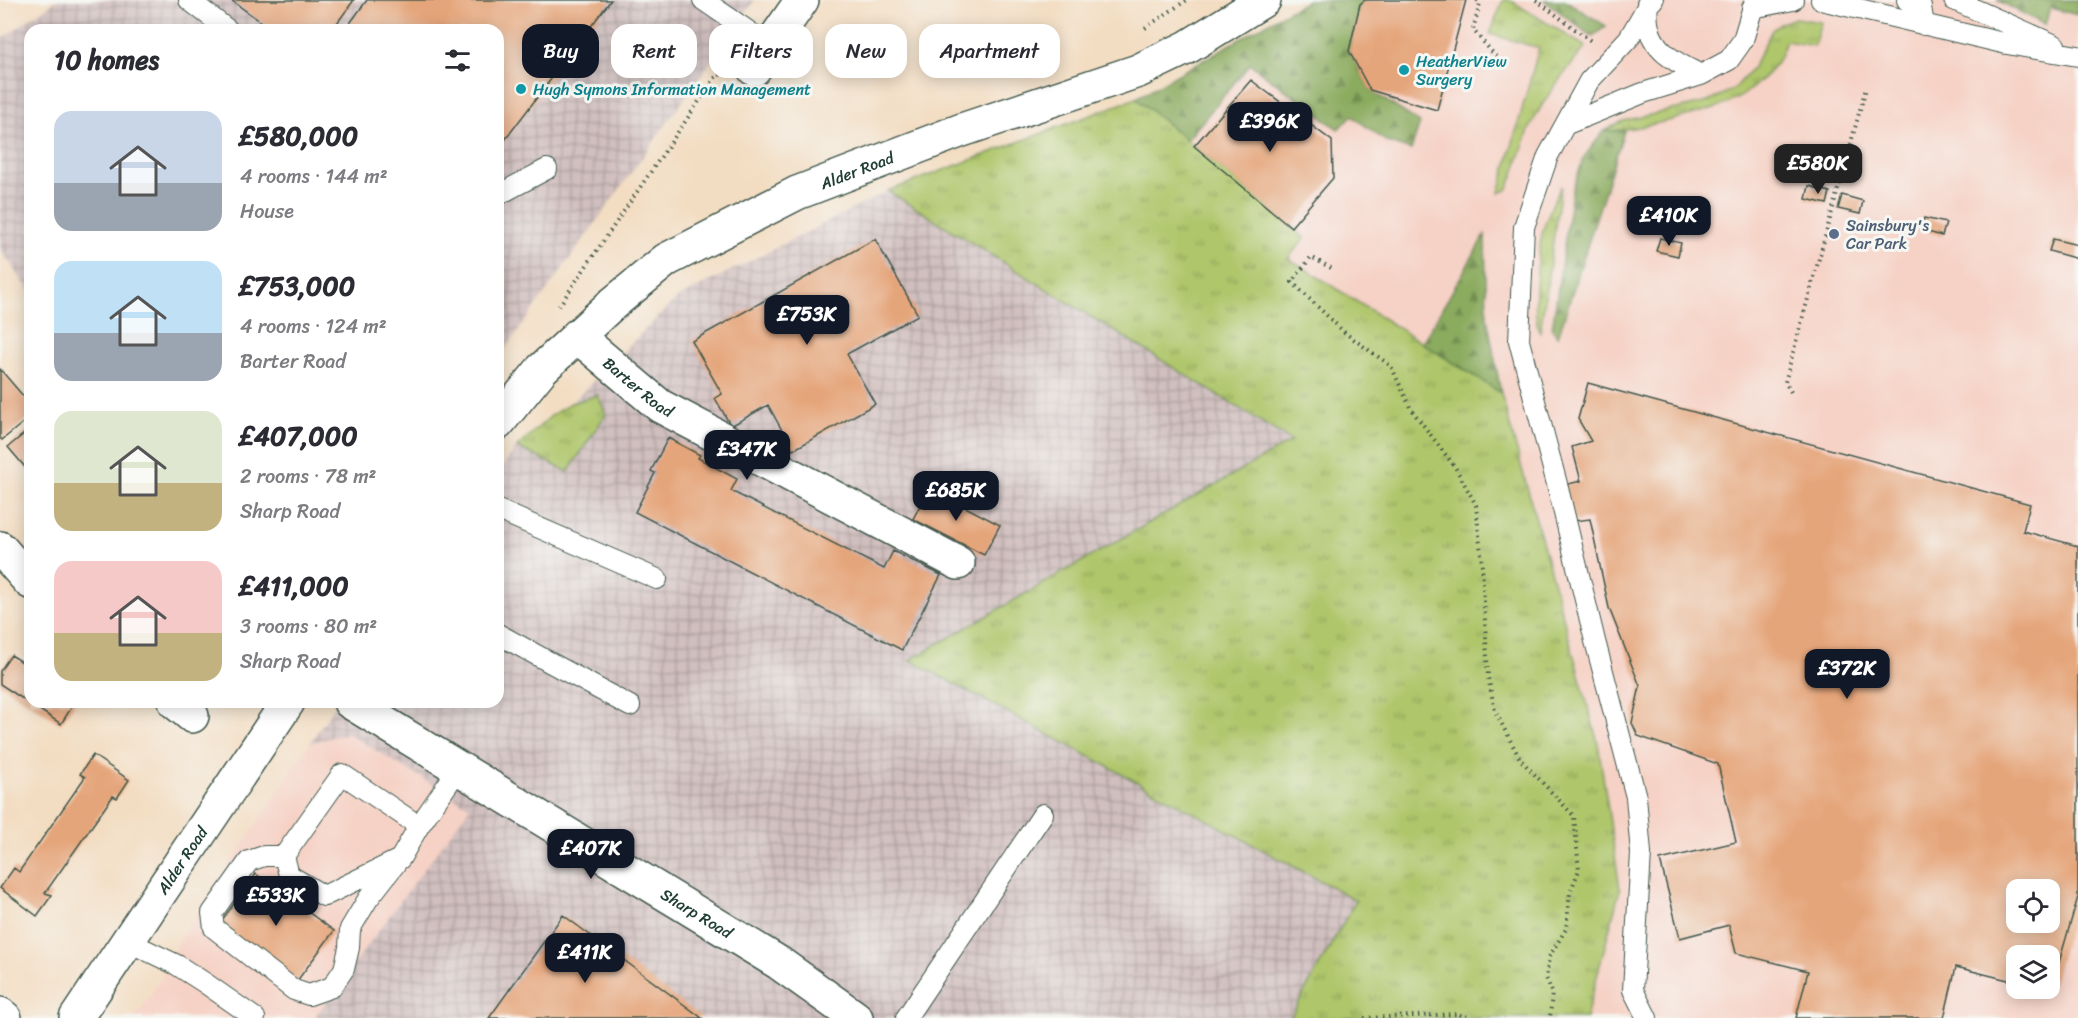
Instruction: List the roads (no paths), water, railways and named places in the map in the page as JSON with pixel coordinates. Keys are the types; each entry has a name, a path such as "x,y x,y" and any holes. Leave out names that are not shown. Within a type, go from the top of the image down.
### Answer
{"main road":[{"path":"785,24 802,0"},
{"name":"Alder Road","path":"504,416 542,369 610,306 666,261 796,193 962,130 1138,71 1186,48 1264,0"},
{"name":"Barter Road","path":"577,336 660,406 958,563"},
{"path":"0,548 24,575"},
{"name":"Alder Road","path":"76,1018 284,708"},
{"name":"Sharp Road","path":"360,708 778,963 852,1017"},
{"path":"0,1014 5,1018"}],"lane":[{"path":"189,0 220,24"},
{"path":"703,0 728,24"},
{"path":"1567,124 1643,93 1701,75 1729,60 1743,40 1754,4 1793,0"},
{"path":"1821,0 2007,44 2078,56"},
{"path":"1907,0 1921,7 1924,25"},
{"path":"1954,0 2078,56"},
{"path":"1648,2 1648,25 1655,44 1664,54 1701,75"},
{"path":"1647,1018 1633,990 1641,853 1636,797 1519,341 1524,227 1548,156 1589,81 1629,38 1648,2"},
{"path":"504,192 548,169"},
{"path":"504,513 657,579"},
{"path":"504,637 630,706"},
{"path":"284,856 264,856 249,861 212,913 214,928 294,990 309,995 332,987 344,969 349,948 350,929 368,898 400,859 419,826 459,768"},
{"path":"284,856 342,774 419,826"},
{"path":"906,1018 1042,814"},
{"path":"284,856 289,875 324,896 400,859"},
{"path":"127,941 177,965 255,1018"}],"place":[{"name":"HeatherView Surgery","path":"1404,70"},
{"name":"Hugh Symons Information Management","path":"521,89"},
{"name":"Sainsbury's Car Park","path":"1834,234"}]}
